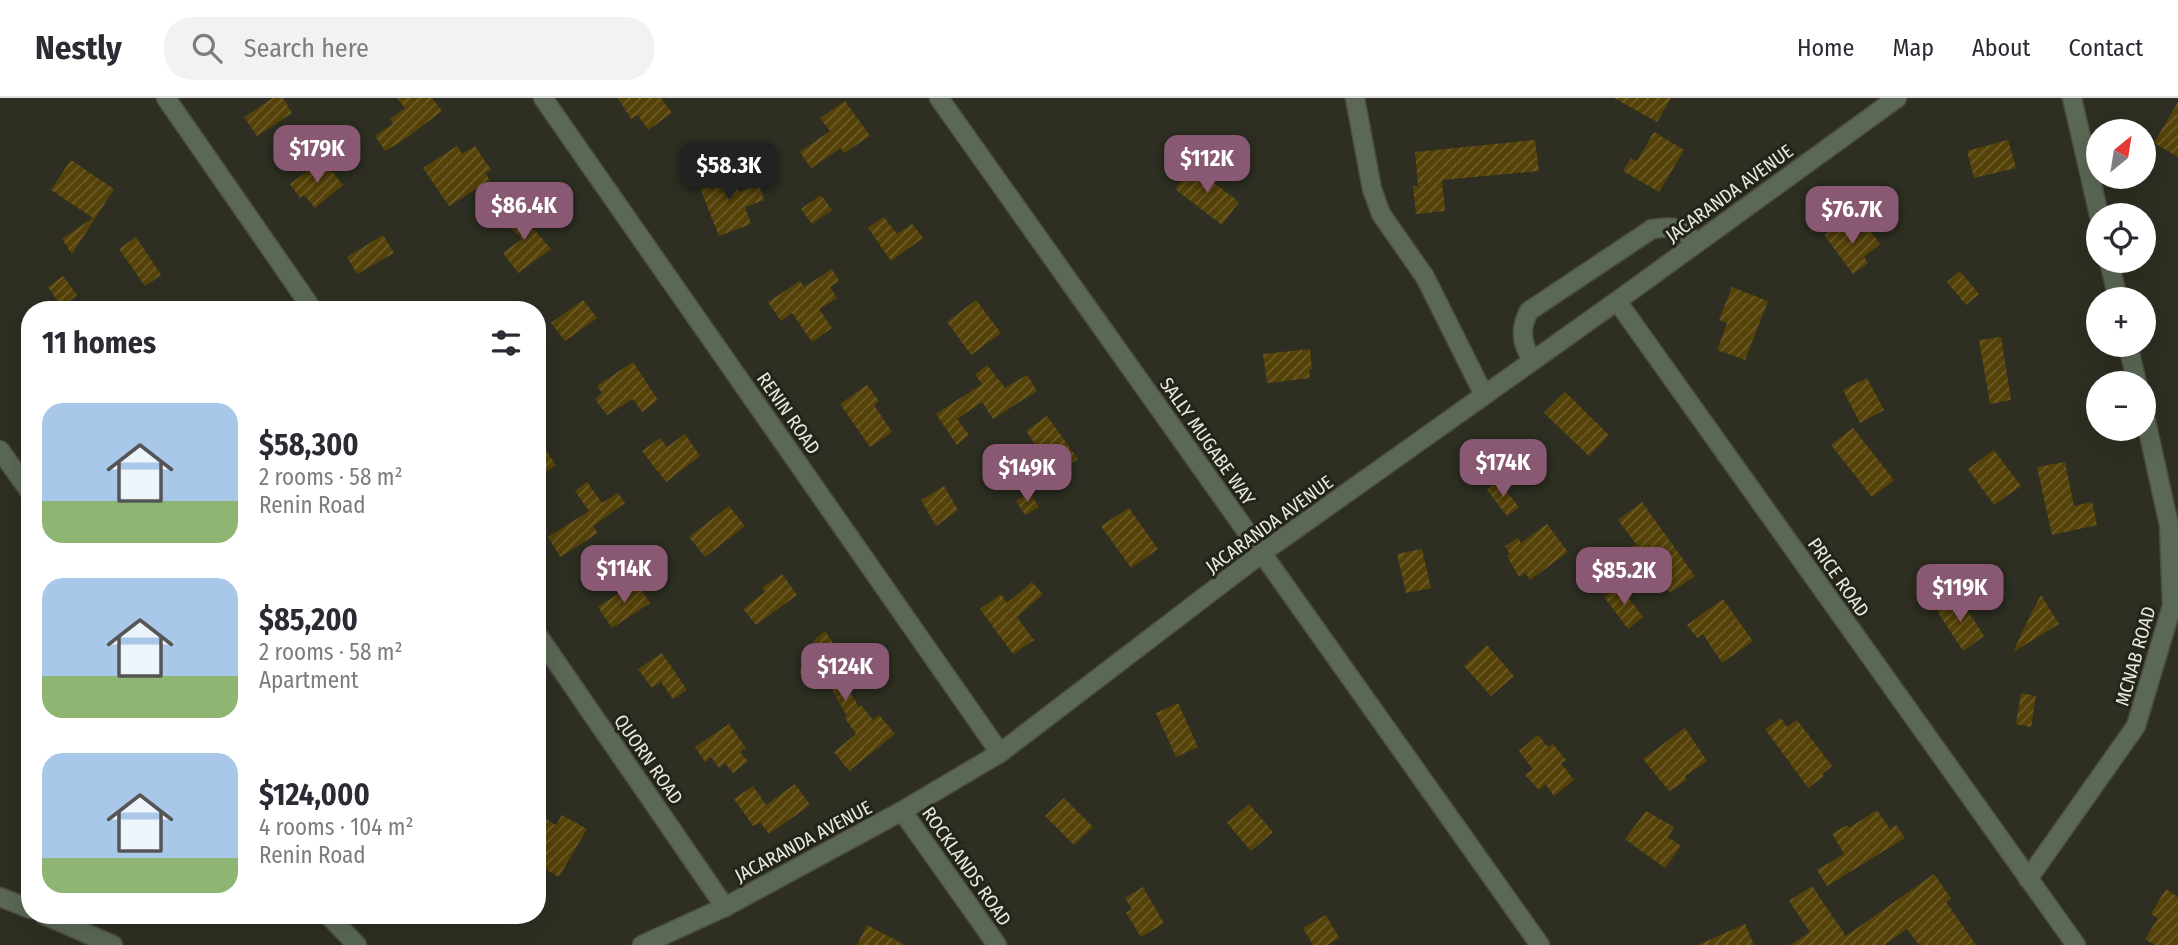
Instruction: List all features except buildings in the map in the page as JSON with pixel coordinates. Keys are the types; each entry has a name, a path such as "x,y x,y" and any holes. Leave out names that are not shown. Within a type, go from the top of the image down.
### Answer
{"street":[{"path":"166,98 307,301"},
{"name":"RENIN ROAD","path":"543,98 1000,753"},
{"name":"SALLY MUGABE WAY","path":"939,98 1539,945"},
{"path":"1355,98 1372,189 1381,214 1425,277 1484,395"},
{"name":"JACARANDA AVENUE","path":"642,945 725,907 902,811 1000,753 1262,553 1897,98"},
{"path":"2072,98 2096,203"},
{"path":"1532,361 1523,344 1522,325 1529,311 1652,229 1682,229 1696,243"},
{"name":"PRICE ROAD","path":"1617,301 2076,945"},
{"name":"MCNAB ROAD","path":"2028,880 2136,726 2172,606 2169,525 2150,441"},
{"path":"0,450 21,479"},
{"name":"QUORN ROAD","path":"546,648 725,907"},
{"name":"ROCKLANDS ROAD","path":"902,811 997,945"},
{"path":"0,897 21,905"},
{"path":"65,924 113,945"},
{"path":"337,924 358,945"}]}
